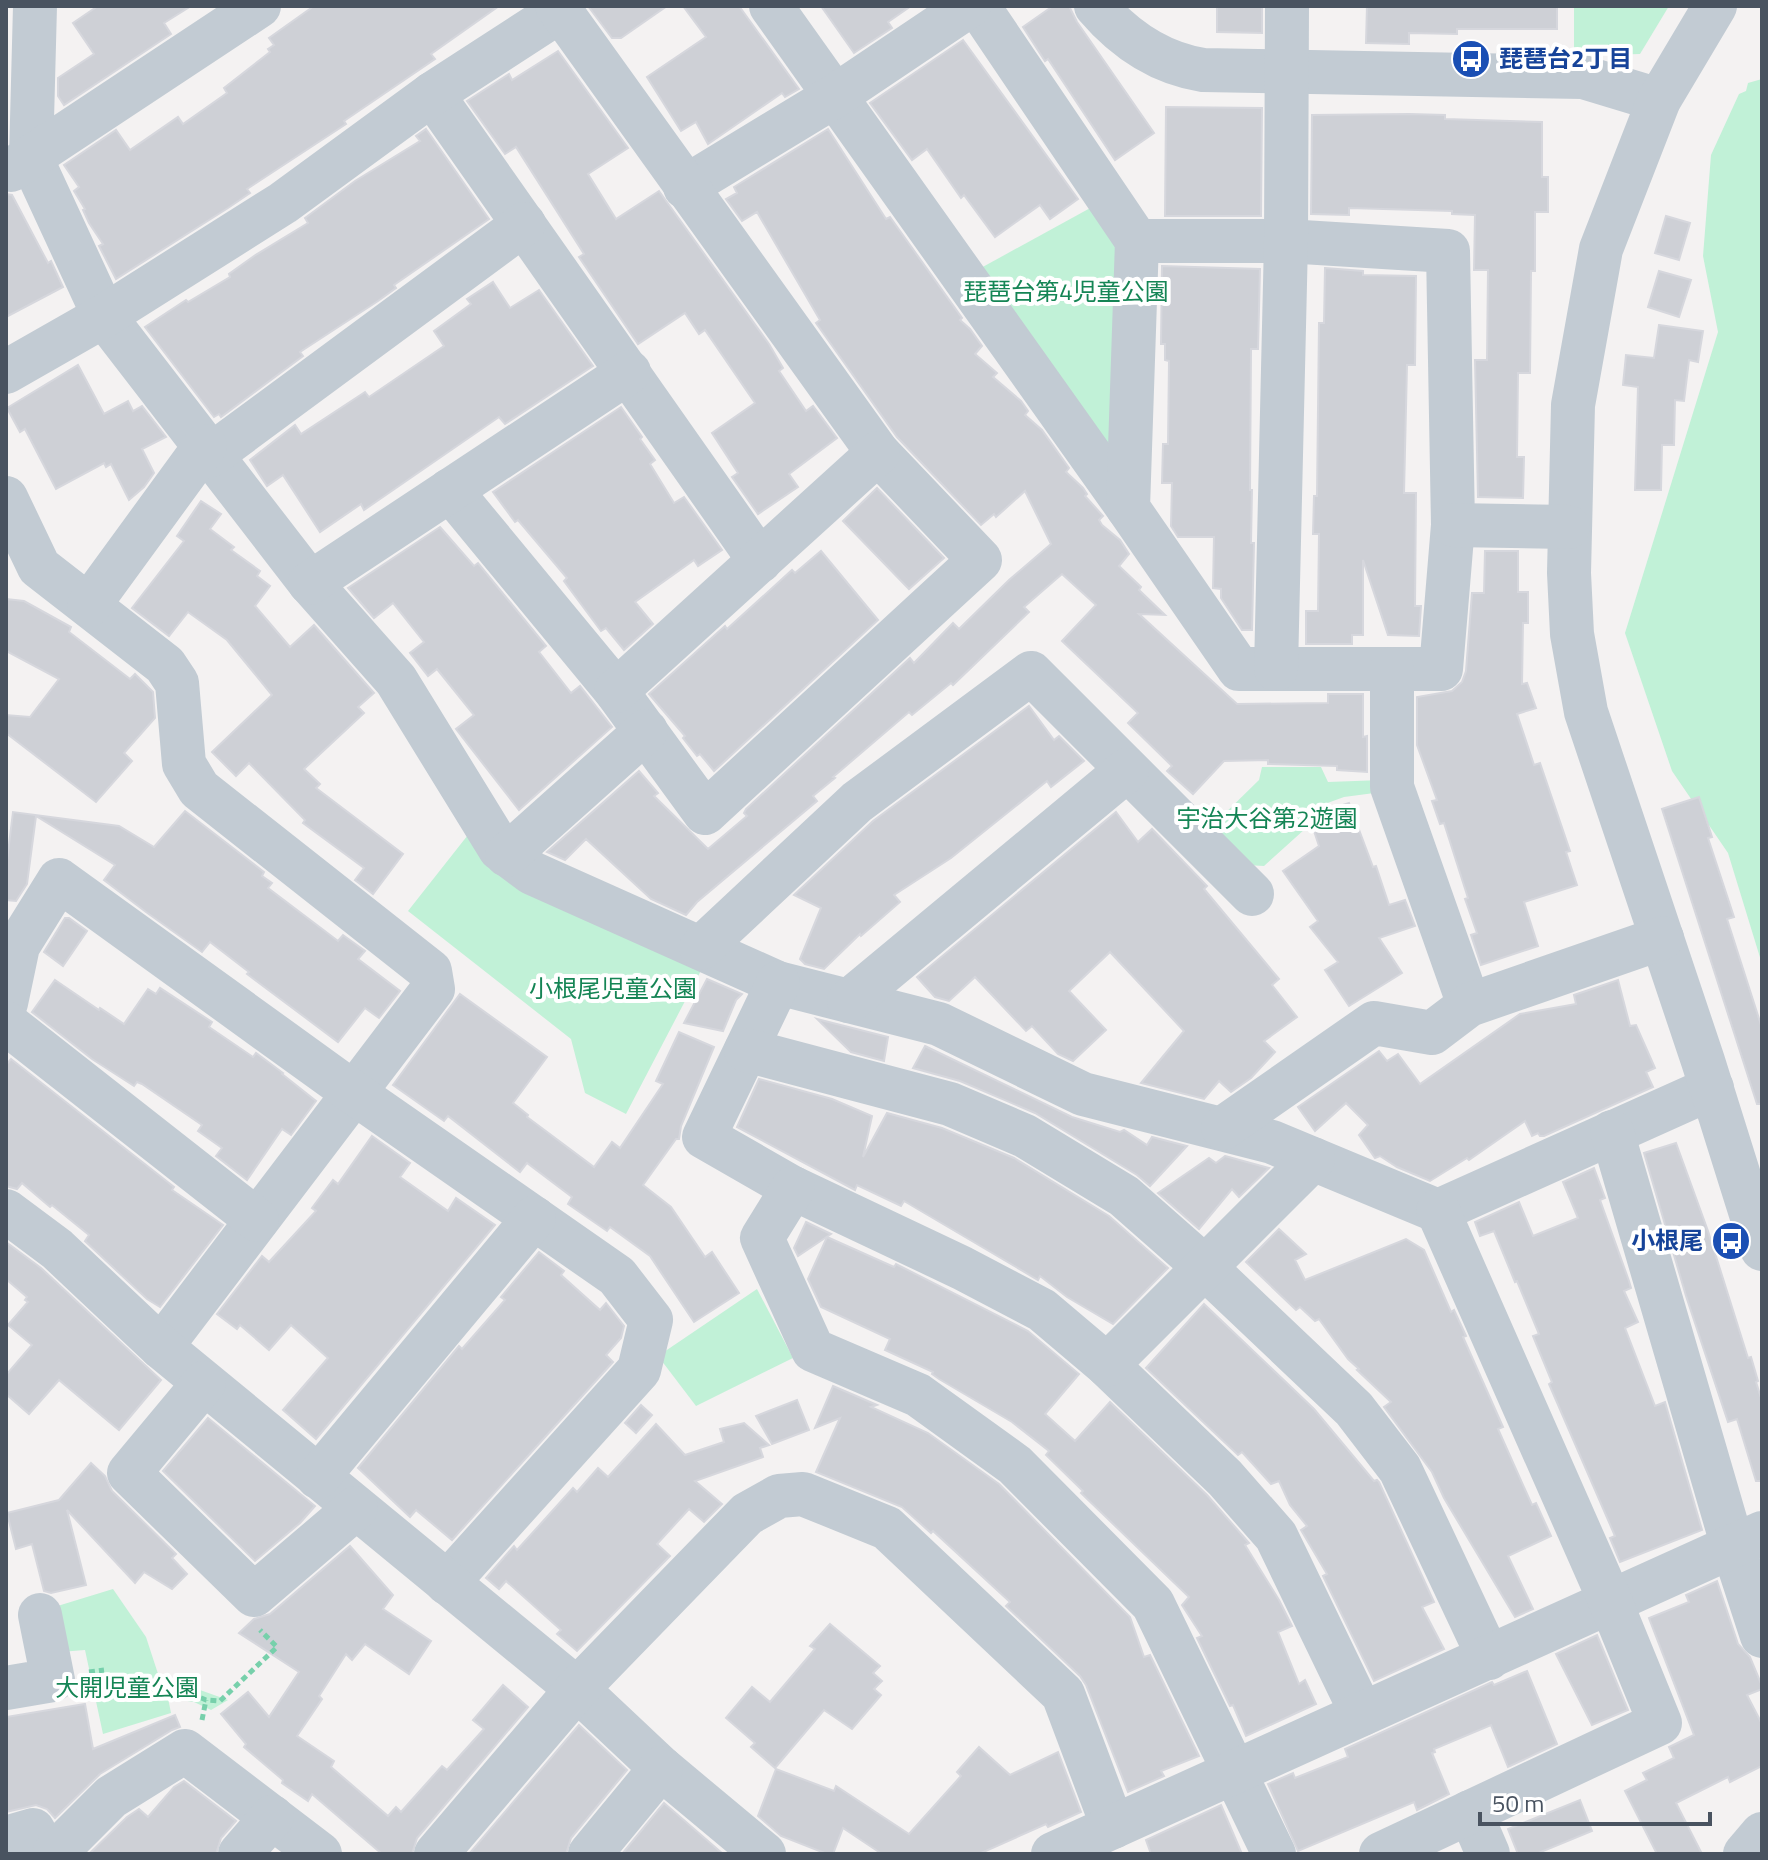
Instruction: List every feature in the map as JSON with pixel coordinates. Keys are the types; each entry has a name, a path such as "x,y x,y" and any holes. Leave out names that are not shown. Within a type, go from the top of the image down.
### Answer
{"street":[{"path":"35,6 18,166 104,316 310,583 396,680 500,849 532,873 778,983 939,1024 1083,1094 1272,1142 1438,1211 1611,1603 1660,1723 1381,1854"},
{"path":"18,166 259,6"},
{"path":"771,6 1239,669 1441,669 1453,525 1448,251 1286,241 1137,241"},
{"path":"685,187 835,96 969,6"},
{"path":"978,6 1137,241 1128,508"},
{"path":"1096,6 1132,41 1185,67 1228,72 1583,77 1659,100"},
{"path":"1276,669 1286,241 1287,6"},
{"path":"1715,6 1659,100 1601,249 1573,405 1568,527 1572,634 1586,712 1712,1088 1762,1249"},
{"path":"6,372 104,316 283,203 432,94 558,8 878,453 980,560 705,813 616,691 450,490"},
{"path":"432,94 760,561"},
{"path":"89,605 208,450 524,224"},
{"path":"310,583 629,372"},
{"path":"616,691 878,453"},
{"path":"6,498 22,568 89,605 165,665 177,683 184,764 199,789 430,971 433,989 161,1347"},
{"path":"1453,525 1568,527"},
{"path":"1392,669 1392,787 1469,1005"},
{"path":"701,948 857,802 1031,673 1252,894"},
{"path":"507,855 646,731"},
{"path":"849,1001 1127,770"},
{"path":"6,1003 18,946 59,880 354,1093 617,1276 651,1320 639,1370 447,1583"},
{"path":"1223,1128 1374,1023 1432,1033 1469,1005 1662,938"},
{"path":"778,983 704,1137 793,1188 962,1268 1042,1310 1107,1365 1225,1478 1276,1536 1362,1714"},
{"path":"6,1023 257,1220"},
{"path":"746,1050 950,1104 1025,1136 1124,1196 1354,1409 1400,1469 1489,1658"},
{"path":"1438,1211 1712,1088"},
{"path":"1612,1132 1748,1540 1762,1636"},
{"path":"1107,1365 1313,1159"},
{"path":"793,1188 762,1238 813,1350 918,1395 1015,1465 1153,1604 1274,1854"},
{"path":"6,1211 57,1249 204,1383 577,1689 661,1768 759,1853"},
{"path":"318,1477 534,1218"},
{"path":"204,1383 129,1473 254,1595 356,1508"},
{"path":"436,1854 577,1689 747,1514 779,1496 803,1494 887,1528 1063,1694 1113,1827"},
{"path":"1053,1854 1748,1540"},
{"path":"6,1688 53,1680 40,1615"},
{"path":"54,1854 111,1797 185,1751 320,1854"},
{"path":"590,1854 661,1768"},
{"path":"1470,1812 1488,1854"},
{"path":"240,1854 272,1817"},
{"path":"6,1838 33,1830 47,1854"},
{"path":"1745,1854 1762,1834"}],"path":[{"path":"162,1692 187,1692 205,1703 223,1699 277,1647 253,1624 254,1595"}],"green space":[{"path":"1574,6 1669,6 1640,54 1574,56"},
{"path":"1762,79 1762,964 1728,853 1672,771 1625,633 1718,332 1703,256 1711,155 1739,94 1746,91 1748,83"},
{"name":"琵琶台第4児童公園","path":"1103,201 1129,240 1110,455 979,269"},
{"name":"宇治大谷第2遊園","path":"1262,767 1321,767 1328,782 1382,780 1382,792 1344,797 1300,813 1305,829 1264,866 1246,865 1211,827 1259,780"},
{"name":"小根尾児童公園","path":"475,826 707,959 626,1114 585,1093 571,1039 408,911"},
{"path":"757,1289 793,1358 696,1406 658,1356"},
{"name":"大開児童公園","path":"113,1589 146,1637 161,1683 186,1685 228,1700 211,1710 194,1702 168,1698 171,1713 103,1734 85,1650 60,1652 51,1608"}],"building":[{"path":"98,6 191,6 164,23 171,34 64,105 58,96 58,78 94,54 73,23"},
{"path":"314,6 499,6 431,54 435,59 344,121 346,124 247,189 250,193 116,279 99,246 103,244 74,191 79,187 64,165 116,130 130,150 178,117 183,124 227,93 224,88 270,52 268,49 274,45 269,38"},
{"path":"588,6 667,6 621,38 612,38"},
{"path":"683,6 739,6 799,89 785,97 782,93 708,144 696,122 681,131 647,77 706,37"},
{"path":"821,6 911,6 888,22 892,28 854,53"},
{"path":"1053,6 1069,6 1154,133 1115,160 1023,27"},
{"path":"1217,6 1262,6 1262,33 1217,32"},
{"path":"1367,6 1557,6 1557,29 1457,29 1457,34 1409,33 1409,44 1366,43"},
{"path":"963,40 1078,199 1050,219 1040,205 995,237 964,195 961,198 927,149 912,160 870,103"},
{"path":"558,51 628,148 588,174 616,219 659,191 769,344 783,368 779,371 806,411 813,406 837,438 789,474 798,487 758,514 732,477 738,473 712,433 755,403 705,330 699,334 685,313 638,344 579,257 584,254 516,147 505,154 467,101 509,74 512,80"},
{"path":"1166,107 1262,108 1261,216 1165,216"},
{"path":"1312,115 1445,115 1445,119 1542,122 1542,177 1548,177 1548,212 1535,212 1530,373 1518,373 1517,457 1524,457 1523,498 1478,497 1475,360 1487,360 1488,270 1474,270 1475,215 1452,214 1452,211 1349,208 1349,215 1311,214"},
{"path":"426,129 489,219 394,285 396,288 378,301 300,352 303,356 221,417 219,414 214,417 145,327 186,300 188,302 230,277 229,274 254,256 308,223 305,218 355,181 420,141 416,136"},
{"path":"828,129 886,219 890,217 962,318 960,320 982,346 975,354 997,373 993,377 1021,401 1028,411 1025,415 1042,430 1069,468 1066,472 1083,488 1087,494 1085,496 1103,516 1099,520 1102,525 1120,540 1129,554 1119,566 1165,615 1139,614 1237,704 1328,703 1328,694 1363,694 1367,772 1337,770 1337,766 1268,764 1268,760 1224,761 1193,794 1167,771 1172,766 1128,723 1138,713 1062,641 1096,605 1062,574 1024,607 1029,612 953,685 951,683 912,715 909,712 833,777 813,796 817,801 697,902 686,915 651,899 586,839 565,860 547,852 639,771 658,793 654,796 708,849 747,816 744,813 746,809 910,658 914,663 953,623 959,629 1051,544 1025,491 996,517 994,514 981,525 897,437 816,323 820,320 757,212 742,221 726,199 737,193 734,187"},
{"path":"6,194 12,195 63,287 6,317"},
{"path":"1666,216 1690,223 1679,260 1655,253"},
{"path":"1162,266 1260,269 1258,349 1251,349 1252,630 1242,630 1221,598 1221,589 1213,588 1214,537 1178,537 1171,526 1172,483 1162,483 1163,444 1168,444 1169,361 1165,360 1165,344 1161,344"},
{"path":"1325,268 1363,271 1363,275 1416,276 1415,365 1407,365 1404,493 1416,493 1415,606 1421,606 1419,636 1388,635 1363,560 1363,635 1352,635 1352,644 1306,644 1306,611 1318,611 1319,534 1313,534 1314,496 1317,496 1319,323 1324,323"},
{"path":"1659,271 1691,280 1679,317 1648,307"},
{"path":"493,282 510,308 539,290 593,366 505,424 499,417 364,510 361,504 320,532 283,475 267,486 250,460 295,425 301,434 365,392 369,397 444,346 434,331 471,304 467,299"},
{"path":"1659,325 1703,331 1698,362 1689,360 1684,401 1675,400 1674,445 1662,445 1661,490 1635,490 1638,387 1623,385 1626,355 1654,358"},
{"path":"78,365 104,414 128,401 133,411 142,406 166,437 142,449 154,473 129,500 111,464 106,467 104,463 56,489 25,429 20,432 7,408"},
{"path":"621,407 655,460 650,464 674,503 684,497 722,550 698,566 694,560 635,602 653,624 624,650 606,628 601,631 564,581 567,578 518,520 515,522 493,492"},
{"path":"877,488 944,558 909,589 843,521"},
{"path":"201,501 221,514 210,529 234,547 231,550 260,571 257,576 270,586 255,606 290,647 314,625 374,693 358,707 364,713 304,769 320,784 316,788 403,854 373,894 355,880 364,868 303,823 305,820 249,763 236,776 212,752 272,695 227,640 188,612 169,636 132,608 184,541 177,536"},
{"path":"440,527 474,566 478,563 546,646 539,652 571,693 580,686 612,727 519,810 456,729 474,715 437,669 428,676 410,653 424,642 393,603 374,618 348,588"},
{"path":"821,551 878,620 714,771 700,754 697,756 683,738 685,736 649,694 792,570 795,573"},
{"path":"1485,551 1518,551 1518,592 1528,592 1528,623 1523,623 1522,684 1527,683 1536,708 1517,714 1534,765 1540,763 1570,851 1566,852 1577,885 1524,902 1538,946 1481,965 1471,935 1477,933 1465,899 1468,898 1444,823 1440,824 1432,801 1437,800 1417,745 1417,697 1452,691 1462,682 1466,671 1472,593 1484,593"},
{"path":"6,599 24,601 71,627 69,632 130,679 135,674 153,692 155,718 124,753 132,761 96,802 6,733 6,715 30,717 59,679 6,651"},
{"path":"1029,706 1054,740 1059,736 1084,761 1051,787 1047,781 951,858 894,895 900,902 860,934 824,969 805,964 800,959 821,908 794,895 873,821"},
{"path":"1699,797 1712,837 1708,838 1734,917 1727,919 1762,1028 1762,1104 1757,1104 1662,809"},
{"path":"1349,803 1389,905 1405,900 1415,926 1379,938 1402,973 1349,1006 1325,970 1338,962 1310,927 1318,921 1283,871 1319,846 1309,816"},
{"path":"185,811 264,872 262,876 272,883 268,888 338,941 343,935 365,951 358,959 400,991 379,1018 365,1008 338,1042 247,974 249,972 210,942 202,952 146,912 104,880 115,865 36,816 27,884 16,901 6,900 6,869 13,812 119,826 154,847"},
{"path":"1116,812 1138,842 1152,829 1207,886 1204,889 1279,979 1272,985 1297,1017 1264,1041 1275,1052 1251,1078 1231,1092 1219,1081 1204,1099 1141,1083 1184,1031 1110,952 1069,991 1106,1030 1073,1061 1058,1054 1032,1026 1026,1031 975,977 949,1001 935,997 917,977"},
{"path":"65,918 87,931 63,966 44,952"},
{"path":"707,979 742,994 736,1000 723,1031 684,1023"},
{"path":"55,980 124,1024 148,989 156,994 160,988 212,1022 209,1027 253,1057 256,1053 316,1101 291,1135 282,1129 247,1180 216,1156 222,1148 198,1131 202,1125 142,1084 137,1082 134,1086 92,1059 32,1012"},
{"path":"1618,980 1630,1026 1636,1025 1655,1068 1646,1072 1653,1087 1544,1136 1538,1133 1532,1136 1525,1121 1469,1160 1467,1158 1430,1181 1380,1156 1375,1158 1359,1135 1368,1125 1346,1103 1315,1131 1298,1107 1379,1051 1387,1061 1398,1054 1420,1084 1520,1014 1576,1004 1574,995"},
{"path":"460,994 547,1057 513,1103 594,1167 612,1142 620,1148 663,1084 656,1081 679,1032 714,1047 681,1126 679,1139 643,1185 671,1207 705,1257 712,1252 739,1293 694,1322 650,1256 610,1227 607,1231 568,1204 572,1197 527,1163 520,1172 448,1116 444,1121 393,1085"},
{"path":"817,1019 888,1037 884,1061 851,1052"},
{"path":"925,1046 1072,1117 1120,1132 1124,1130 1147,1145 1152,1137 1187,1146 1150,1186 1035,1113 960,1081 913,1068"},
{"path":"11,1059 174,1187 172,1190 223,1225 160,1307 147,1299 85,1241 89,1235 52,1205 50,1207 22,1183 17,1189 6,1186 6,1065"},
{"path":"759,1079 832,1099 872,1116 863,1157 887,1113 942,1128 1014,1158 1109,1216 1168,1268 1113,1324 1067,1297 1040,1276 1038,1280 904,1201 901,1206 857,1185 855,1190 737,1127"},
{"path":"372,1136 410,1163 400,1177 448,1211 456,1198 495,1225 316,1439 283,1410 328,1358 291,1325 269,1350 240,1325 237,1329 217,1314 262,1256 269,1262 316,1211 312,1208 333,1180 338,1184"},
{"path":"1676,1143 1758,1381 1762,1401 1762,1481 1756,1481 1737,1419 1728,1422 1686,1296 1644,1153"},
{"path":"1225,1156 1269,1168 1239,1197 1232,1189 1199,1229 1158,1193 1209,1158 1216,1163"},
{"path":"1594,1168 1605,1198 1600,1200 1631,1288 1624,1291 1638,1322 1625,1328 1655,1406 1665,1402 1702,1530 1620,1562 1610,1538 1615,1536 1549,1384 1552,1382 1533,1336 1539,1334 1517,1281 1494,1231 1480,1236 1475,1222 1519,1202 1533,1236 1578,1218 1563,1182"},
{"path":"806,1222 831,1234 798,1256 794,1248"},
{"path":"1279,1229 1306,1254 1295,1260 1305,1280 1406,1239 1424,1250 1451,1312 1454,1310 1466,1336 1463,1337 1503,1427 1498,1429 1532,1505 1536,1503 1551,1536 1508,1556 1533,1609 1515,1617 1444,1498 1432,1472 1384,1407 1391,1402 1357,1370 1319,1319 1315,1321 1300,1307 1296,1310 1246,1262"},
{"path":"827,1237 894,1267 896,1264 1028,1331 1079,1374 1045,1414 1075,1441 1110,1402 1207,1495 1249,1543 1245,1545 1292,1626 1278,1632 1299,1684 1305,1680 1316,1704 1246,1736 1197,1638 1202,1636 1182,1605 1189,1597 1081,1493 1083,1491 1046,1455 1049,1451 1012,1422 939,1379 933,1372 885,1350 890,1339 821,1307 808,1279"},
{"path":"6,1242 41,1268 161,1380 119,1430 59,1380 29,1414 6,1394 6,1375 32,1345 8,1325 28,1302 25,1300 27,1297 6,1279"},
{"path":"539,1252 564,1271 561,1275 600,1310 606,1303 624,1326 621,1338 606,1355 613,1362 452,1540 416,1510 410,1517 358,1468 459,1346 462,1349 505,1300 501,1297"},
{"path":"1204,1304 1314,1409 1374,1481 1379,1482 1434,1602 1422,1607 1444,1649 1374,1681 1323,1576 1327,1574 1301,1530 1307,1526 1290,1505 1279,1481 1271,1484 1242,1452 1238,1455 1146,1368"},
{"path":"833,1386 877,1405 871,1407 928,1433 999,1484 1130,1617 1144,1657 1150,1655 1199,1756 1161,1771 1164,1776 1128,1792 1086,1685 1006,1606 1010,1602 933,1531 931,1533 902,1507 816,1472 840,1418 815,1428"},
{"path":"797,1400 809,1430 772,1444 756,1416"},
{"path":"641,1405 652,1415 636,1433 625,1423"},
{"path":"208,1418 315,1506 255,1561 163,1471"},
{"path":"744,1423 769,1445 760,1448 763,1457 695,1481 722,1504 704,1522 689,1509 657,1544 670,1556 577,1651 557,1634 561,1630 506,1581 499,1589 486,1578 514,1546 517,1550 573,1488 577,1492 598,1468 608,1477 656,1424 685,1455 724,1442 720,1429"},
{"path":"91,1463 105,1476 112,1491 176,1554 172,1558 187,1574 172,1589 144,1572 135,1583 67,1510 86,1585 51,1593 44,1591 32,1544 16,1549 7,1513 59,1500"},
{"path":"350,1546 393,1595 383,1609 431,1641 409,1674 365,1644 352,1660 346,1654 319,1696 322,1699 297,1736 334,1761 331,1767 388,1816 396,1807 401,1812 442,1766 447,1770 484,1729 473,1720 503,1685 528,1707 417,1838 412,1854 382,1854 312,1794 308,1801 282,1783 283,1780 244,1747 246,1744 221,1714 248,1692 269,1717 299,1672 239,1633 254,1619 270,1614"},
{"path":"1717,1581 1738,1644 1750,1657 1762,1686 1762,1689 1747,1695 1762,1724 1762,1766 1730,1782 1728,1777 1676,1803 1702,1854 1657,1854 1625,1791 1647,1780 1643,1773 1674,1758 1669,1747 1694,1735 1649,1618 1689,1602 1686,1595"},
{"path":"830,1624 880,1666 873,1673 882,1681 874,1689 881,1695 852,1729 824,1710 775,1768 751,1747 755,1743 726,1718 752,1687 770,1702 815,1649 810,1646"},
{"path":"1597,1635 1628,1710 1592,1725 1556,1654"},
{"path":"1527,1671 1557,1744 1508,1767 1491,1725 1434,1749 1432,1753 1449,1794 1417,1810 1414,1802 1298,1851 1268,1784 1293,1773 1295,1778 1348,1757 1345,1749 1492,1682 1494,1685"},
{"path":"85,1704 93,1749 175,1715 180,1727 100,1774 55,1818 47,1809 36,1805 6,1812 6,1717"},
{"path":"579,1725 627,1770 571,1838 566,1854 469,1854"},
{"path":"979,1747 1010,1775 1058,1752 1081,1812 979,1854 882,1854 843,1828 833,1854 827,1854 781,1836 758,1816 776,1769 834,1791 836,1786 909,1834 961,1776 957,1772"},
{"path":"184,1781 236,1821 221,1838 216,1854 89,1854 139,1809 148,1817 174,1787"},
{"path":"1580,1800 1592,1831 1536,1854 1518,1854 1508,1829"},
{"path":"664,1803 723,1854 622,1854"},
{"path":"1221,1805 1242,1854 1151,1854 1146,1840"}],"place":[{"name":"琵琶台2丁目","path":"1471,59"},
{"name":"小根尾","path":"1731,1241"}]}
